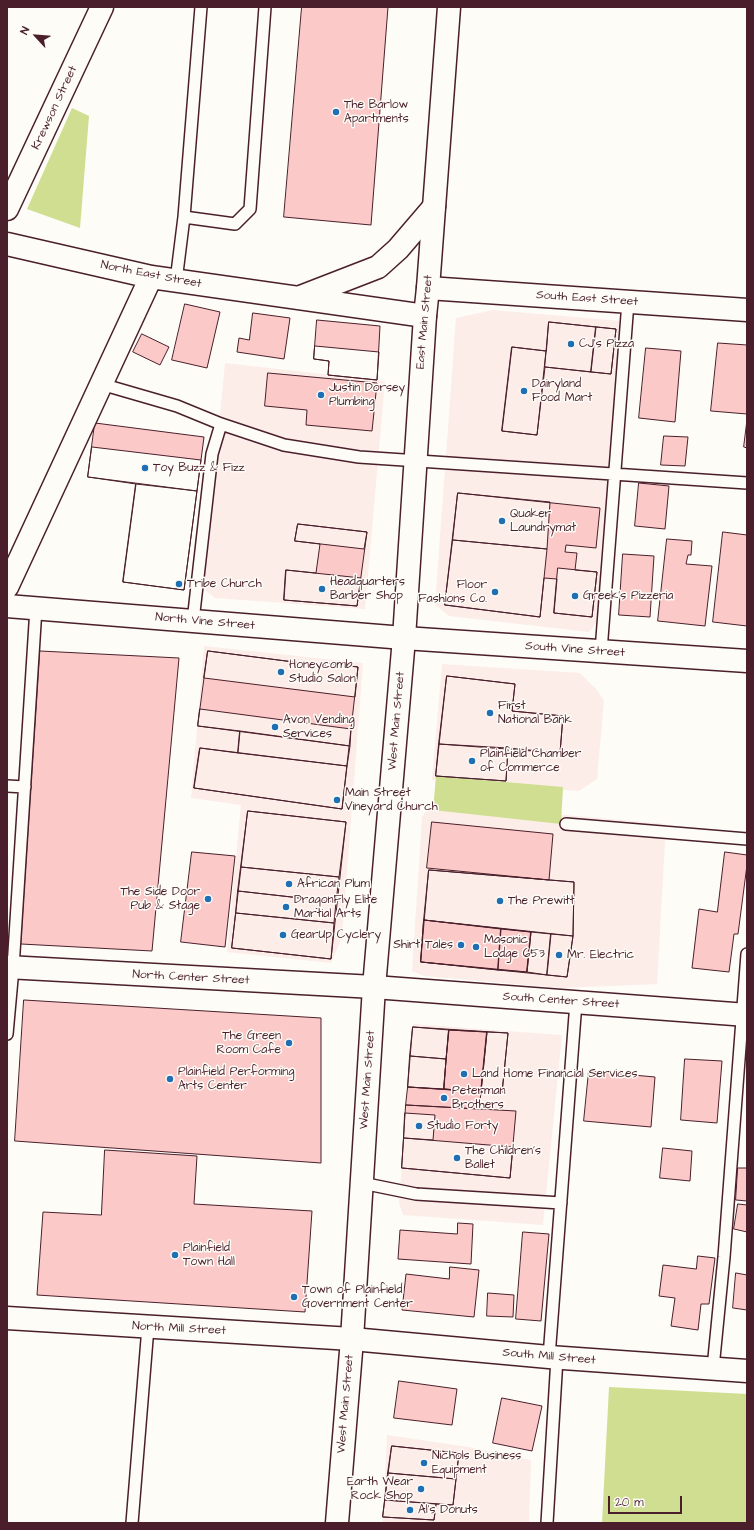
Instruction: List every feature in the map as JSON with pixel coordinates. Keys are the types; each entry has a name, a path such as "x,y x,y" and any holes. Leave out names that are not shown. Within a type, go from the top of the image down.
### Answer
{"street":[{"name":"Krewson Street","path":"7,209 102,7"},
{"name":"East Main Street","path":"404,638 425,316 449,7"},
{"name":"North East Street","path":"297,298 378,267 398,249 434,208"},
{"name":"North East Street","path":"7,244 151,278 425,316"},
{"path":"7,587 151,278"},
{"name":"South East Street","path":"428,288 747,310"},
{"name":"North Vine Street","path":"7,606 404,638"},
{"name":"South Vine Street","path":"404,638 747,661"},
{"name":"West Main Street","path":"339,1523 374,987 404,638"},
{"name":"North Center Street","path":"10,968 374,987"},
{"name":"South Center Street","path":"374,987 744,1014"},
{"name":"North Mill Street","path":"7,1318 352,1339"},
{"name":"South Mill Street","path":"352,1339 553,1358 747,1371"}],"lane":[{"path":"176,281 184,217 201,7"},
{"path":"184,217 235,224 250,210 264,7"},
{"path":"601,651 628,302"},
{"path":"102,384 177,406 221,424 284,444 360,457 747,483"},
{"path":"193,621 212,454 221,424"},
{"path":"7,1034 10,968 36,608"},
{"path":"7,786 24,787"},
{"path":"566,824 747,839"},
{"path":"713,1368 724,1257 744,1014 747,954"},
{"path":"547,1523 560,1203 576,1002"},
{"path":"362,1183 416,1194 560,1203"},
{"path":"132,1523 148,1327"}],"shaded area":[{"path":"493,310 621,321 598,621 589,632 449,616 435,605 456,318"},
{"path":"225,363 385,381 365,609 215,598 203,588"},
{"path":"204,646 363,663 342,938 331,963 227,952 241,805 191,798"},
{"path":"442,664 580,673 597,690 604,701 597,779 579,791 432,780"},
{"path":"432,803 666,824 657,984 561,988 424,976 412,971 422,817"},
{"path":"413,1024 562,1035 543,1225 403,1215 399,1203"},
{"path":"387,1435 468,1447 531,1460 529,1523 383,1523"}],"green space":[{"path":"72,108 89,116 80,228 27,209"},
{"path":"436,776 563,787 561,824 433,810"},
{"path":"609,1387 747,1394 747,1523 602,1523"}],"building":[{"name":"The Barlow Apartments","path":"302,7 388,7 371,225 284,217"},
{"path":"185,304 220,312 207,368 172,360"},
{"path":"253,313 290,318 284,359 237,352 239,338 249,340"},
{"path":"317,320 380,326 377,380 328,375 329,361 314,359"},
{"path":"549,322 616,329 611,374 545,367 537,435 502,431 512,347 546,351"},
{"name":"CJ's Pizza","path":"549,322 596,327 591,372 545,367"},
{"path":"596,327 616,329 611,374 591,372"},
{"path":"142,334 169,347 160,365 133,352"},
{"path":"718,343 747,345 747,414 711,411"},
{"path":"315,346 379,352 377,380 328,375 329,361 314,359"},
{"name":"Dairyland Food Mart","path":"512,347 546,351 537,435 502,431"},
{"path":"646,348 681,351 675,422 639,418"},
{"name":"Justin Dorsey Plumbing","path":"268,373 377,383 372,431 306,425 307,410 265,406"},
{"path":"747,420 747,448 744,447"},
{"path":"95,423 204,437 184,590 123,582 136,484 88,477"},
{"path":"664,436 688,437 685,466 661,465"},
{"name":"Toy Buzz & Fizz","path":"92,447 201,460 197,491 88,477"},
{"path":"639,483 669,486 665,529 635,526"},
{"name":"Tribe Church","path":"136,484 197,491 184,590 123,582"},
{"path":"458,493 600,508 596,548 566,545 565,552 577,553 575,570 597,572 592,617 554,613 557,579 544,578 540,617 445,605"},
{"name":"Quaker Laundrymat","path":"458,493 550,502 547,549 453,540"},
{"path":"298,524 367,532 357,606 284,600 286,570 316,573 320,544 295,541"},
{"path":"298,524 367,532 364,549 295,541"},
{"path":"723,532 747,535 747,626 713,622"},
{"path":"667,539 692,541 691,555 688,555 686,564 712,566 705,626 658,621"},
{"name":"Floor Fashions Co.","path":"453,540 547,549 540,617 445,605"},
{"path":"623,554 654,556 650,617 619,615"},
{"name":"Greek's Pizzeria","path":"558,568 597,572 592,617 554,613"},
{"name":"Headquarters Barber Shop","path":"286,570 361,578 357,606 284,600"},
{"path":"40,651 179,658 152,951 21,944"},
{"path":"208,651 325,666 325,663 358,667 342,809 194,788 200,748 238,753 240,731 198,726"},
{"name":"Honeycomb Studio Salon","path":"208,651 325,666 325,663 358,667 355,697 204,678"},
{"name":"First National Bank","path":"447,676 515,684 512,711 563,716 560,753 508,748 506,781 436,776"},
{"name":"First National Bank","path":"447,676 515,684 512,711 563,716 560,753 439,744"},
{"name":"Avon Vending Services","path":"200,709 351,729 350,746 198,726"},
{"path":"240,731 350,746 347,766 238,753"},
{"name":"Plainfield Chamber of Commerce","path":"439,744 508,748 506,781 436,776"},
{"name":"Main Street Vineyard Church","path":"200,748 347,766 342,809 194,788"},
{"path":"248,811 346,822 331,959 232,948"},
{"path":"248,811 346,822 339,877 241,867"},
{"path":"432,822 553,834 549,880 427,868"},
{"name":"The Side Door Pub & Stage","path":"192,852 235,856 225,947 181,942"},
{"path":"725,852 747,855 738,934 734,934 729,972 692,968 699,909 717,912"},
{"name":"African Plum","path":"241,867 339,877 336,902 238,891"},
{"path":"429,870 574,882 573,936 567,977 421,962"},
{"name":"The Prewitt","path":"429,870 574,882 573,936 424,920"},
{"name":"DragonFly Elite Martial Arts","path":"238,891 336,902 334,923 236,913"},
{"name":"GearUp Cyclery","path":"236,913 334,923 331,959 232,948"},
{"name":"Shirt Tales","path":"424,920 501,929 498,970 421,962"},
{"name":"Shirt Tales","path":"424,920 531,932 527,972 421,962"},
{"path":"501,929 531,932 527,972 498,970"},
{"path":"531,932 551,934 547,975 527,972"},
{"name":"Mr. Electric","path":"551,934 573,936 567,977 547,975"},
{"name":"Plainfield Performing Arts Center","path":"24,1000 321,1018 321,1163 15,1141"},
{"path":"413,1027 508,1033 502,1093 408,1087"},
{"path":"413,1027 449,1030 446,1059 410,1056"},
{"name":"Land Home Financial Services","path":"449,1030 487,1032 481,1092 444,1089"},
{"name":"Land Home Financial Services","path":"449,1030 487,1032 481,1092 444,1089"},
{"path":"487,1032 508,1033 502,1093 481,1092"},
{"path":"410,1056 446,1059 444,1089 408,1087"},
{"path":"685,1059 722,1061 717,1123 681,1120"},
{"path":"589,1071 655,1077 651,1127 584,1121"},
{"name":"Peterman Brothers","path":"408,1087 481,1092 479,1109 406,1105"},
{"path":"406,1105 516,1111 510,1178 402,1168"},
{"name":"Studio Forty","path":"405,1113 435,1115 433,1140 404,1138"},
{"name":"The Children's Ballet","path":"404,1138 513,1147 510,1178 402,1168"},
{"path":"663,1148 692,1151 690,1181 660,1178"},
{"name":"Plainfield Town Hall","path":"105,1150 197,1156 194,1204 312,1211 305,1312 37,1295 43,1212 101,1215"},
{"path":"738,1168 747,1168 747,1201 736,1200"},
{"path":"738,1204 747,1205 747,1232 734,1229"},
{"path":"458,1223 473,1224 471,1264 398,1259 400,1230 457,1234"},
{"path":"523,1232 549,1234 541,1321 516,1319"},
{"path":"698,1256 715,1258 709,1304 701,1304 698,1330 671,1326 675,1298 659,1296 663,1265 696,1269"},
{"path":"450,1267 479,1270 474,1317 402,1310 406,1274 449,1279"},
{"path":"736,1273 747,1275 747,1310 733,1308"},
{"path":"488,1293 514,1295 513,1317 487,1316"},
{"path":"399,1381 457,1389 452,1425 394,1418"},
{"path":"502,1398 542,1406 532,1451 493,1443"},
{"path":"392,1446 459,1453 453,1505 436,1504 434,1520 383,1517"},
{"name":"Nichols Business Equipment","path":"392,1446 459,1453 456,1479 388,1473"},
{"name":"Earth Wear Rock Shop","path":"388,1473 456,1479 453,1505 385,1500"},
{"name":"Al's Donuts","path":"385,1500 436,1504 434,1520 383,1517"}],"place":[{"name":"The Barlow Apartments","path":"336,112"},
{"name":"CJ's Pizza","path":"571,344"},
{"name":"Dairyland Food Mart","path":"524,391"},
{"name":"Justin Dorsey Plumbing","path":"321,395"},
{"name":"Toy Buzz & Fizz","path":"145,468"},
{"name":"Quaker Laundrymat","path":"502,521"},
{"name":"Tribe Church","path":"179,584"},
{"name":"Headquarters Barber Shop","path":"322,589"},
{"name":"Floor Fashions Co.","path":"495,592"},
{"name":"Greek's Pizzeria","path":"575,596"},
{"name":"Honeycomb Studio Salon","path":"281,672"},
{"name":"First National Bank","path":"490,713"},
{"name":"Avon Vending Services","path":"275,727"},
{"name":"Plainfield Chamber of Commerce","path":"472,761"},
{"name":"Main Street Vineyard Church","path":"337,800"},
{"name":"African Plum","path":"289,884"},
{"name":"The Side Door Pub & Stage","path":"208,899"},
{"name":"The Prewitt","path":"500,901"},
{"name":"DragonFly Elite Martial Arts","path":"286,907"},
{"name":"GearUp Cyclery","path":"283,935"},
{"name":"Shirt Tales","path":"461,945"},
{"name":"Masonic Lodge 653","path":"476,947"},
{"name":"Mr. Electric","path":"559,955"},
{"name":"The Green Room Cafe","path":"289,1043"},
{"name":"Land Home Financial Services","path":"464,1074"},
{"name":"Plainfield Performing Arts Center","path":"170,1079"},
{"name":"Peterman Brothers","path":"444,1098"},
{"name":"Studio Forty","path":"419,1126"},
{"name":"The Children's Ballet","path":"457,1158"},
{"name":"Plainfield Town Hall","path":"175,1255"},
{"name":"Town of Plainfield Government Center","path":"294,1297"},
{"name":"Nichols Business Equipment","path":"424,1463"},
{"name":"Earth Wear Rock Shop","path":"421,1489"},
{"name":"Al's Donuts","path":"410,1510"}]}
